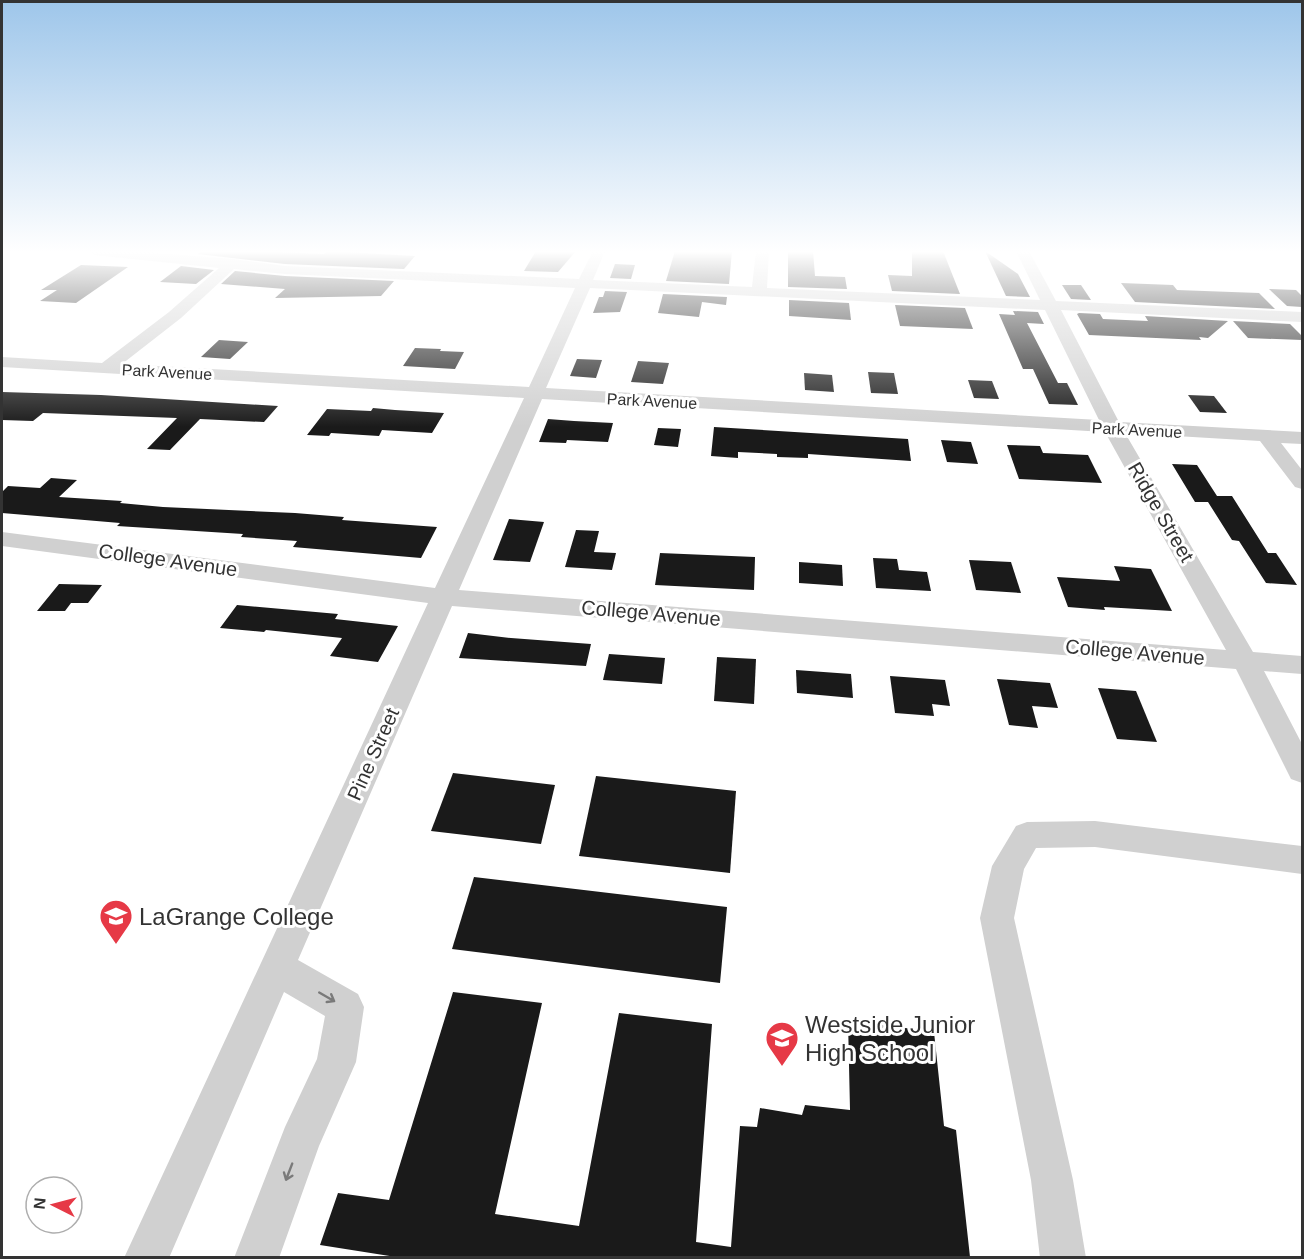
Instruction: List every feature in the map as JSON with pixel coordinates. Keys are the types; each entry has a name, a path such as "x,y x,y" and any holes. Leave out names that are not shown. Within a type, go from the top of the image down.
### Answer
{"street":[{"path":"105,369 181,310"},
{"name":"Pine Street","path":"146,1257 573,310"},
{"name":"Ridge Street","path":"1053,310 1113,429 1245,660 1302,771"},
{"path":"1150,310 1302,317"},
{"name":"Park Avenue","path":"2,362 1113,429 1302,438"},
{"path":"1266,436 1302,483"},
{"name":"College Avenue","path":"2,539 444,597 1302,665"},
{"path":"1063,1257 1052,1180 997,918 1008,866 1027,835 1095,834 1302,860"},
{"path":"256,1257 300,1142 336,1062 345,1007 277,968"}],"building":[{"path":"594,310 621,310 620,312 593,313"},
{"path":"659,310 700,310 699,317 658,313"},
{"path":"789,310 850,310 851,320 789,316"},
{"path":"896,310 966,310 973,329 900,326"},
{"path":"1013,311 1038,312 1044,324 1027,323 1058,383 1067,383 1078,405 1049,404 1033,369 1023,369 999,314 1015,315"},
{"path":"1077,314 1100,314 1103,319 1148,321 1145,316 1228,321 1208,338 1199,337 1201,340 1089,335"},
{"path":"1233,321 1290,324 1302,336 1302,340 1248,338"},
{"path":"219,340 248,342 230,359 201,357"},
{"path":"415,348 464,352 455,369 403,366"},
{"path":"577,359 602,360 596,378 570,376"},
{"path":"638,361 669,363 663,384 631,382"},
{"path":"868,372 894,373 898,394 871,393"},
{"path":"804,373 832,375 834,392 805,390"},
{"path":"968,380 992,381 999,399 974,398"},
{"path":"2,392 101,395 278,406 264,422 200,419 170,450 147,449 177,418 43,413 33,421 2,420"},
{"path":"1188,395 1214,396 1227,413 1200,412"},
{"path":"373,408 444,413 432,433 382,430 379,436 331,433 329,436 307,435 327,409 371,411"},
{"path":"548,419 613,423 608,442 567,440 566,443 539,442"},
{"path":"714,427 908,439 911,461 808,454 808,458 777,457 777,454 738,452 738,458 711,456"},
{"path":"658,428 681,429 678,447 654,445"},
{"path":"941,440 971,442 978,464 947,462"},
{"path":"1007,445 1040,446 1043,453 1088,455 1102,483 1019,479"},
{"path":"1172,464 1197,465 1217,496 1232,496 1268,553 1276,553 1297,585 1266,583 1239,541 1232,540 1208,502 1195,502"},
{"path":"51,478 77,480 59,497 122,501 120,503 163,507 295,513 344,517 342,520 437,527 421,558 293,547 297,541 241,537 243,534 117,526 120,523 2,513 2,492 8,486 40,488"},
{"path":"509,519 544,522 530,562 493,560"},
{"path":"576,530 599,531 594,552 616,553 612,570 565,567"},
{"path":"660,553 755,557 754,590 655,585"},
{"path":"873,558 897,559 899,570 927,572 931,591 876,588"},
{"path":"969,560 1011,562 1021,593 976,590"},
{"path":"799,562 842,565 843,586 799,583"},
{"path":"1114,566 1151,569 1172,611 1068,607 1057,577 1120,581"},
{"path":"59,584 102,585 88,603 71,603 65,611 37,611"},
{"path":"237,605 338,614 335,619 398,626 378,662 330,656 342,638 220,628"},
{"path":"468,633 591,644 586,666 459,658"},
{"path":"609,654 665,658 662,684 603,680"},
{"path":"717,657 756,659 754,704 714,701"},
{"path":"796,670 851,674 853,698 797,693"},
{"path":"890,676 945,680 950,706 932,704 934,716 895,713"},
{"path":"997,679 1050,683 1058,708 1032,706 1038,728 1009,725"},
{"path":"1098,688 1136,691 1157,742 1117,739"},
{"path":"453,773 555,785 541,844 431,831"},
{"path":"596,776 736,791 730,873 579,856"},
{"path":"474,877 727,907 720,983 452,949"},
{"path":"453,992 542,1003 495,1214 579,1226 619,1013 712,1024 696,1242 731,1247 740,1126 757,1127 760,1108 802,1115 805,1105 850,1110 848,1020 934,1032 944,1126 956,1130 970,1257 396,1257 320,1245 338,1193 389,1200"}],"place":[{"name":"LaGrange College","path":"116,945"},
{"name":"Westside Junior High School","path":"782,1067"}]}
